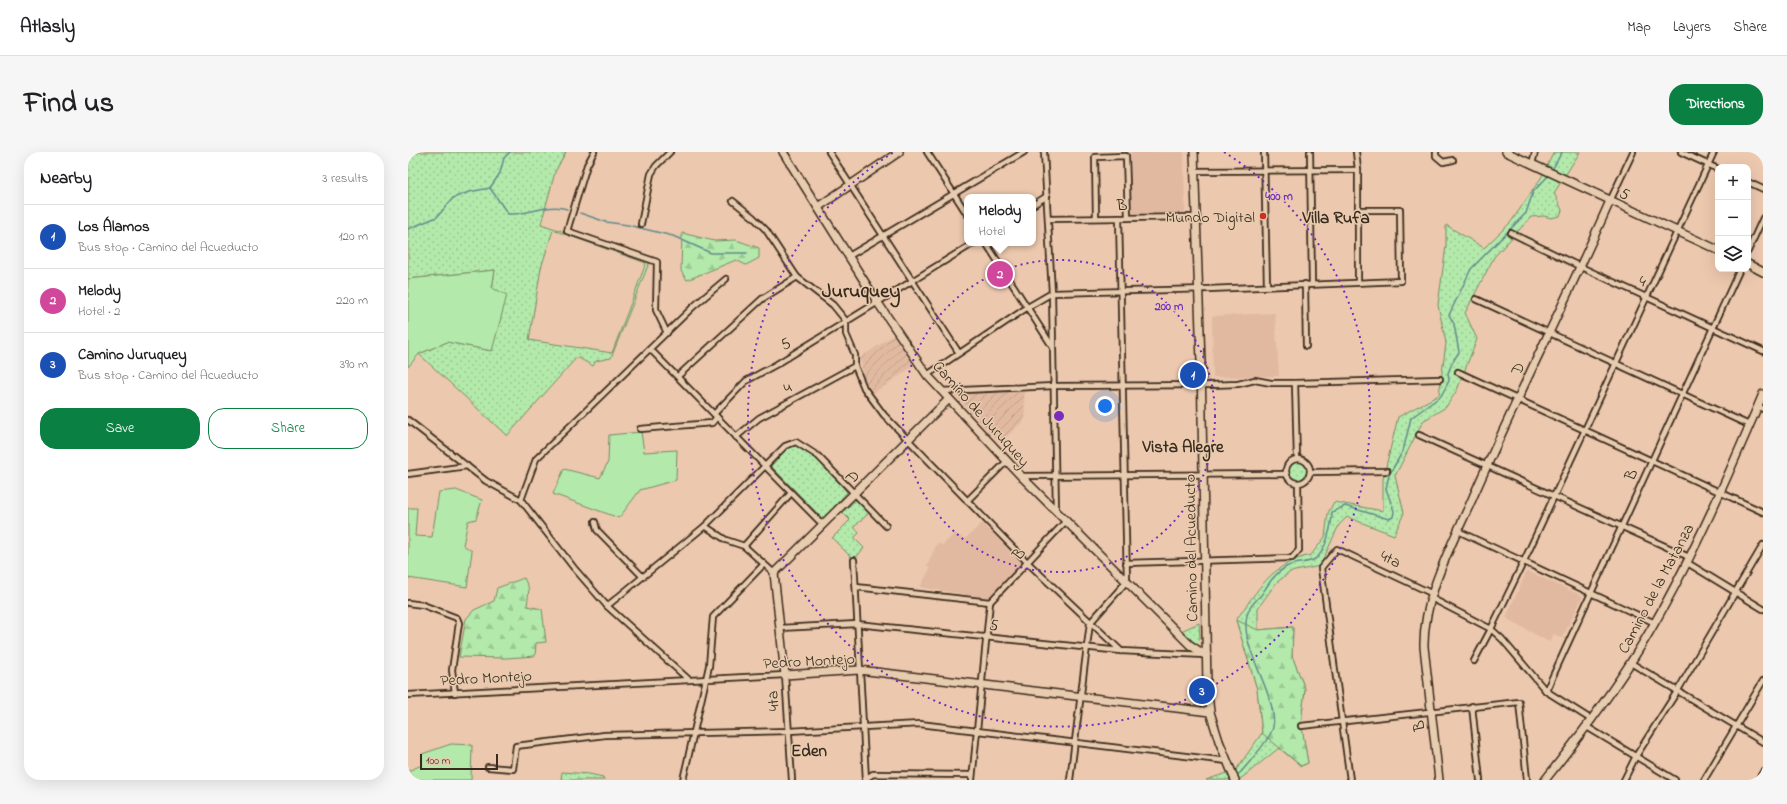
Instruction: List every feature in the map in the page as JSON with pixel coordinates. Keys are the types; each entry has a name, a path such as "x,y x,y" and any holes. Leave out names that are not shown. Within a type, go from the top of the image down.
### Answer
{"street":[{"path":"594,152 587,165 567,231 657,262 656,310 667,333"},
{"path":"641,224 651,174 656,166 670,152"},
{"name":"Camino de Juruquey","path":"784,152 878,303 927,375 1065,522 1127,581 1190,645 1205,655"},
{"path":"829,152 959,353"},
{"path":"818,207 899,152"},
{"path":"927,152 964,209"},
{"path":"849,256 1024,152"},
{"path":"1044,152 1052,293 1056,511"},
{"name":"Camino del Acueducto","path":"1194,152 1201,385 1205,655 1210,712 1235,780"},
{"path":"1264,152 1267,286"},
{"path":"1310,152 1312,284"},
{"path":"1356,152 1358,170 1358,282"},
{"path":"1436,152 1436,156 1442,162 1453,160"},
{"path":"1506,152 1532,164 1536,152"},
{"name":"D","path":"1432,596 1486,465 1517,398 1550,333 1633,152"},
{"path":"1681,152 1715,168"},
{"path":"1474,662 1524,561 1614,362 1714,152"},
{"path":"1096,218 1095,157 1126,156 1128,218"},
{"name":"5","path":"1532,164 1715,249"},
{"path":"1194,171 1358,170"},
{"path":"1751,183 1763,189"},
{"path":"1036,203 1047,196"},
{"path":"733,201 753,216 766,230 797,277 833,305 846,321 846,334 855,355 855,366 864,388 884,415 1028,563 1090,623 1122,651"},
{"path":"927,375 1028,307 1052,293 1402,281 1400,210 1358,210"},
{"name":"B","path":"1048,219 1196,216"},
{"path":"1070,780 1090,623 1127,581 1120,218"},
{"path":"1751,244 1763,218"},
{"name":"4","path":"1512,233 1580,267 1763,351"},
{"path":"878,303 969,246"},
{"path":"988,246 1053,347"},
{"path":"1751,266 1763,272"},
{"name":"B","path":"1546,691 1711,328 1739,272"},
{"path":"678,376 756,304 797,277"},
{"path":"521,500 536,459 694,306 726,279"},
{"path":"1305,284 1306,346"},
{"path":"1476,299 1749,425"},
{"name":"5","path":"715,415 746,380 777,364 878,303"},
{"path":"650,349 823,525"},
{"name":"4","path":"736,436 759,418 855,366"},
{"path":"1458,372 1584,428 1763,512"},
{"path":"941,391 1054,386 1238,384 1255,380 1271,383 1295,383 1440,379"},
{"path":"1295,383 1297,459"},
{"name":"Camino de la Matanza","path":"1545,780 1592,720 1631,663 1655,623 1720,492 1749,425 1760,408 1763,394"},
{"name":"D","path":"774,573 949,399"},
{"path":"640,428 712,423 715,415"},
{"path":"408,420 486,481 521,500 574,568 607,606 688,679"},
{"path":"1419,435 1620,527 1687,560 1734,592 1763,609"},
{"path":"607,606 705,526 764,465 785,446 796,442 818,456 886,526"},
{"path":"1297,459 1308,464 1310,472 1307,478 1298,483 1292,482 1286,474 1289,462 1297,459"},
{"path":"967,501 1007,461"},
{"path":"408,474 467,466"},
{"path":"1310,472 1387,471"},
{"path":"1021,476 1202,473 1286,474"},
{"path":"1126,563 1204,562 1292,558 1298,550 1298,483"},
{"path":"744,546 791,492"},
{"path":"595,522 597,530 642,576"},
{"name":"B","path":"990,602 1065,522"},
{"path":"705,526 726,540 744,546 774,573"},
{"path":"1458,531 1655,623"},
{"path":"1624,780 1636,756 1678,690 1734,592 1763,545"},
{"name":"4ta","path":"1343,721 1321,568 1338,549 1432,596 1491,629 1502,639 1546,691 1592,720"},
{"path":"854,560 865,780"},
{"path":"682,780 709,666 713,617 764,564"},
{"name":"4ta","path":"774,573 785,675 792,780"},
{"path":"856,587 990,602 972,778 873,774 865,780"},
{"name":"B","path":"1432,596 1424,634 1439,780"},
{"path":"408,603 423,605 457,618 460,623 452,670 455,693"},
{"name":"5","path":"780,628 857,624 1087,648 1205,655"},
{"path":"1631,663 1763,742"},
{"name":"Pedro Montejo","path":"408,695 688,679 706,680 859,670 1210,712"},
{"path":"1704,780 1763,682"},
{"path":"1301,726 1431,710 1519,702 1527,780"},
{"path":"1472,706 1480,780"},
{"path":"1343,721 1350,780"},
{"path":"488,767 514,769 516,746 605,735 788,731 920,724 1227,761"},
{"path":"1587,727 1675,780"},
{"path":"1758,780 1763,772"}],"shaded area":[{"path":"1131,152 1184,152 1185,213 1130,213"},
{"path":"1275,313 1279,376 1213,377 1212,316"},
{"path":"895,334 915,365 874,393 864,379 860,358"},
{"path":"1024,392 1025,419 1000,443 956,396 960,393"},
{"path":"982,523 1022,563 989,599 920,587 930,569 927,566 937,543 943,545 955,533 965,539"},
{"path":"1527,571 1583,596 1562,638 1554,634 1549,642 1506,617"}],"green space":[{"path":"408,152 566,152 555,172 541,224 647,260 649,263 611,358 596,361 593,366 577,357 507,436 419,354 447,342 492,351 492,288 495,270 408,279","holes":["553,230 646,263 612,353 529,340 541,268"]},
{"path":"1554,152 1580,152 1554,193 1562,210 1560,216 1551,218 1544,216 1531,217 1494,257 1465,313 1477,339 1457,390 1446,407 1423,421 1395,476 1404,513 1394,535 1347,517 1339,525 1320,566 1290,572 1276,583 1258,608 1258,630 1293,627 1292,656 1305,689 1301,722 1308,763 1301,766 1279,748 1239,780 1206,780 1236,770 1262,733 1257,689 1236,620 1259,588 1276,571 1286,564 1311,555 1325,537 1328,513 1334,502 1383,511 1383,479 1398,417 1439,395 1446,343 1438,305 1446,246 1446,225 1484,248 1511,222 1541,178"},
{"path":"682,233 714,241 736,240 759,248 759,258 746,265 736,260 687,280 681,271"},
{"path":"495,270 492,288 507,295 492,351 447,342 419,354 408,367 408,279"},
{"path":"641,432 644,452 677,450 676,480 640,490 619,518 553,494 564,469 600,478 608,462 609,435"},
{"path":"794,445 817,458 847,492 825,518 822,518 771,466 788,447"},
{"path":"1294,462 1302,462 1307,467 1305,478 1302,480 1294,480 1289,475 1289,467"},
{"path":"456,490 482,500 476,519 468,521 463,545 472,551 467,587 408,578 408,508 417,508 415,536 432,537 439,492"},
{"path":"856,500 869,513 854,527 859,533 854,538 864,548 854,560 832,538 850,520 842,512"},
{"path":"524,578 529,589 527,606 542,609 546,642 536,643 535,656 506,658 459,657 466,619 474,610 494,601 497,588"},
{"path":"1236,620 1258,630 1293,627 1292,656 1305,689 1301,722 1308,763 1301,766 1262,733 1257,689"},
{"path":"1199,623 1200,640 1197,643 1193,643 1181,631"},
{"path":"451,744 472,745 471,780 408,780 408,771 422,765 422,754"},
{"path":"562,772 589,774 603,777 604,780 561,780"}],"waterway":[{"path":"408,229 437,217 453,198 469,192 490,188 500,173 504,158 510,152"},
{"path":"1552,170 1562,152"},
{"path":"1236,776 1264,744 1273,727 1273,713 1251,651 1247,635 1246,621 1250,608 1278,573 1289,565 1312,561 1319,555 1328,537 1332,512 1345,506 1389,519 1393,517 1394,511 1386,489 1389,475 1403,451 1411,418 1441,396 1449,381 1448,373 1452,363 1459,352 1454,324 1449,315 1471,269 1526,213 1533,192 1549,175"},
{"path":"490,188 508,214 523,213 553,207 567,209"},
{"path":"580,213 606,222 628,225 673,236 711,253 747,253"}],"place":[{"name":"Mundo Digital","path":"1263,216"},
{"name":"Melody","path":"1000,274"},
{"name":"Los Álamos","path":"1193,375"},
{"name":"Camino Juruquey","path":"1202,691"}],"district":[{"name":"Villa Rufa","path":"1336,217"},
{"name":"Juruquey","path":"861,290"},
{"name":"Vista Alegre","path":"1183,446"},
{"name":"Eden","path":"809,750"}]}
